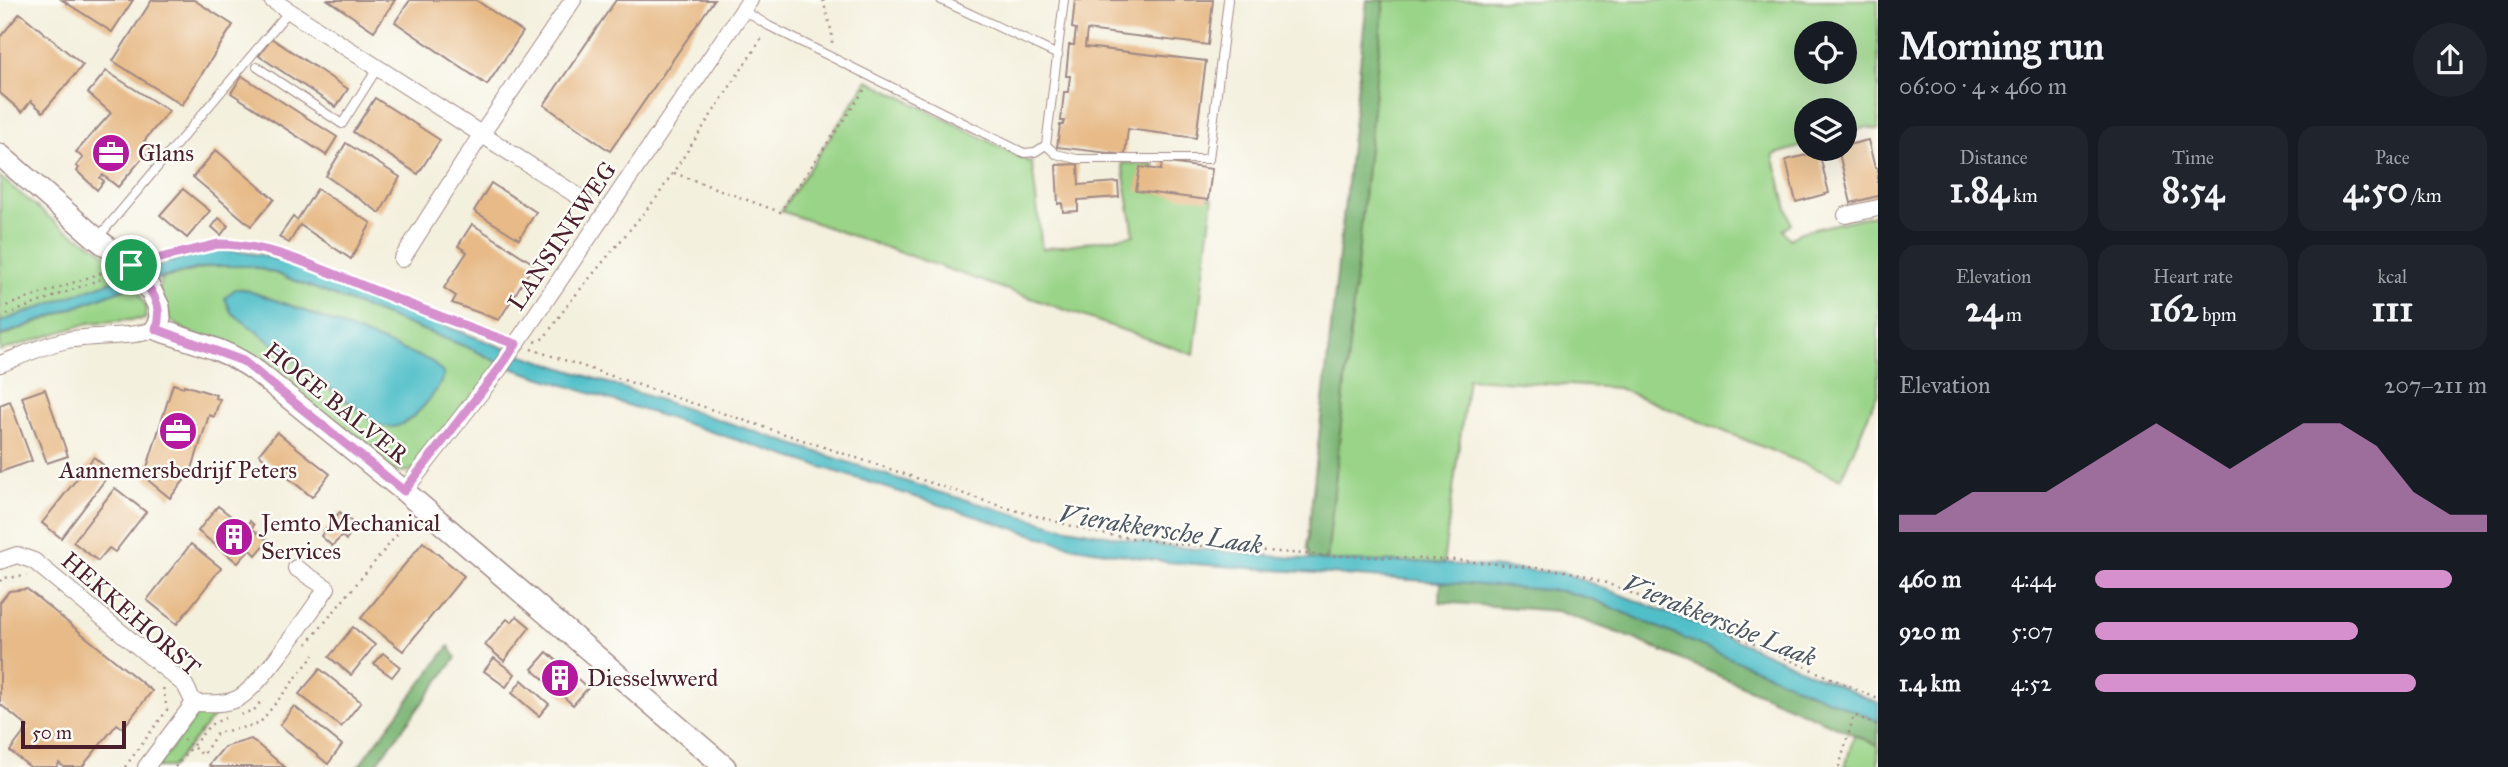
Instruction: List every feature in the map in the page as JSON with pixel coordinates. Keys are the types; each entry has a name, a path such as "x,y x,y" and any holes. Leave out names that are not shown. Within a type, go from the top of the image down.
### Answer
{"street":[{"path":"272,0 584,200"},
{"path":"402,259 481,135 573,0"},
{"name":"LANSINKWEG","path":"404,491 499,369 747,5"},
{"path":"0,155 131,265 149,287 159,307 160,318 156,329 141,333 107,334 65,340 0,364"},
{"path":"1846,215 1878,208"},
{"name":"HOGE BALVER","path":"156,329 243,361 404,491 726,767"},
{"name":"HEKKEHORST","path":"0,561 17,555 34,561 185,685 194,703 146,767"},
{"path":"194,703 221,704 247,693 294,635 327,589 296,568"}],"lane":[{"path":"941,0 1058,55"},
{"path":"747,5 769,26 1024,153 1035,152 1046,145 1064,0"},
{"path":"1046,145 1056,154 1077,159 1209,159 1228,0"},
{"path":"97,239 289,11"},
{"path":"257,67 342,124 377,69"}],"path":[{"path":"823,0 832,33 831,50"},
{"path":"769,26 657,197 569,303 544,338 525,347 1000,506 1101,534 1177,544 1317,555 1456,560 1567,571 1606,583 1704,622 1878,699"},
{"path":"673,172 780,212 872,77"},
{"path":"0,308 93,274 192,249 218,244 238,244 287,256 515,346"},
{"path":"0,317 106,278 131,265"},
{"path":"0,581 3,578 31,575"},
{"path":"175,731 203,755 217,733 259,724 314,655"},
{"path":"125,767 167,710 162,684"},
{"path":"1839,767 1854,715 1878,726"},
{"path":"175,767 181,759"}],"green space":[{"path":"1367,0 1384,0 1327,561 1310,560 1307,546"},
{"path":"1384,0 1878,0 1878,130 1867,127 1857,130 1857,98 1794,98 1794,149 1773,155 1791,224 1783,230 1790,239 1801,232 1878,214 1878,392 1841,479 1618,388 1468,379 1443,564 1327,561"},
{"path":"868,80 1032,163 1042,249 1134,235 1122,163 1154,164 1153,192 1213,198 1194,355 781,211"},
{"path":"0,177 60,226 96,247 132,274 0,322"},
{"path":"211,266 250,266 275,273 472,349 508,367 414,469 407,472 387,470 169,319 159,290 161,279","holes":["243,289 300,309 442,382 408,421 380,426 327,388 288,354"]},
{"path":"135,284 146,307 145,319 89,323 0,351 0,337"},
{"path":"1441,582 1547,588 1592,599 1878,721 1878,745 1632,638 1557,611 1440,602"},
{"path":"449,646 456,658 374,767 358,767"},
{"path":"221,712 212,718 172,767 157,767 197,715"},
{"path":"1854,735 1878,745 1878,767 1845,767"}],"water":[{"path":"205,251 235,251 262,255 322,274 401,309 517,353 938,492 1057,526 1165,546 1327,561 1422,562 1564,573 1718,632 1878,703 1878,721 1592,599 1563,591 1167,562 1075,547 508,367 472,349 275,273 250,266 211,266 136,284 0,336 0,322 129,275"},
{"path":"235,289 243,289 300,309 431,361 444,374 425,404 411,418 395,427 380,426 231,312 225,298"}],"building":[{"path":"62,0 133,0 112,32"},
{"path":"152,0 194,0 233,25 182,105 113,61"},
{"path":"328,0 395,0 374,31"},
{"path":"410,0 476,0 523,32 487,85 395,22"},
{"path":"616,0 714,0 610,151 544,105"},
{"path":"1075,0 1213,0 1208,45 1087,30 1085,47 1206,61 1196,138 1128,129 1125,155 1057,147 1060,125 1063,125 1064,121 1061,121 1064,92 1068,92 1070,76 1066,76 1069,45 1074,45 1076,29 1072,28"},
{"path":"20,13 83,65 43,112 31,101 22,112 0,93 0,37"},
{"path":"271,38 348,89 336,107 259,56"},
{"path":"106,71 169,111 144,141 152,147 118,187 103,175 100,178 104,181 97,190 77,171 79,168 76,166 83,158 76,152 111,113 88,93"},
{"path":"242,76 337,137 326,155 231,93"},
{"path":"375,98 440,140 418,174 353,132"},
{"path":"1868,140 1875,168 1878,168 1878,196 1851,203 1841,161 1857,161 1857,143"},
{"path":"346,143 400,177 380,213 326,176"},
{"path":"216,150 274,199 251,226 193,177"},
{"path":"1794,158 1794,161 1821,161 1829,193 1796,202 1786,160"},
{"path":"1162,162 1212,169 1208,200 1136,191 1140,167 1161,170"},
{"path":"1078,164 1079,185 1118,182 1119,197 1078,200 1078,211 1063,212 1062,203 1058,204 1056,165"},
{"path":"491,183 536,212 519,239 474,211"},
{"path":"183,189 210,211 187,238 160,215"},
{"path":"317,189 371,223 351,259 300,225 289,243 279,237 293,217 297,220"},
{"path":"219,218 228,226 221,235 212,227"},
{"path":"472,224 534,264 499,320 452,303 456,296 444,288 467,252 458,246"},
{"path":"173,384 216,395 215,398 220,399 214,417 209,415 191,472 170,498 144,477"},
{"path":"45,389 68,456 47,463 22,397"},
{"path":"10,401 32,461 0,472 0,405"},
{"path":"277,432 330,474 312,497 259,454"},
{"path":"94,457 111,472 61,538 42,523"},
{"path":"115,488 146,512 115,552 109,548 98,561 73,542"},
{"name":"Jemto Mechanical Services","path":"218,506 245,527 250,521 254,525 249,531 251,533 254,530 268,541 256,555 250,549 238,563 198,531"},
{"path":"340,512 353,523 347,529 351,532 346,540 342,536 332,546 321,536"},
{"path":"423,542 464,576 403,651 361,618"},
{"path":"191,544 221,568 177,624 147,600"},
{"path":"27,589 152,691 123,728 117,724 82,767 64,767 59,763 56,767 30,767 10,751 28,727 0,704 0,602 9,591"},
{"path":"517,616 530,627 504,661 485,645 507,619 511,622"},
{"path":"353,627 375,645 351,675 329,657"},
{"name":"Diesselwwerd","path":"547,652 588,688 573,705 532,669"},
{"path":"383,653 400,667 392,677 374,664"},
{"path":"494,658 515,674 506,687 484,671"},
{"path":"320,669 361,702 341,727 299,694"},
{"path":"522,680 549,704 539,716 512,693"},
{"path":"294,706 342,745 328,764 280,725"},
{"path":"251,739 285,767 209,765 224,747"}],"place":[{"name":"Glans","path":"111,153"},
{"name":"Aannemersbedrijf Peters","path":"178,431"},
{"name":"Jemto Mechanical Services","path":"234,537"},
{"name":"Diesselwwerd","path":"560,678"}],"route":[{"path":"218,244 238,244 287,256 516,344 404,491 243,361 156,329 160,318 159,307 149,287 131,265 218,244"}],"water label":[{"name":"Vierakkersche Laak","path":"1161,529"},
{"name":"Vierakkersche Laak","path":"1720,620"}]}
